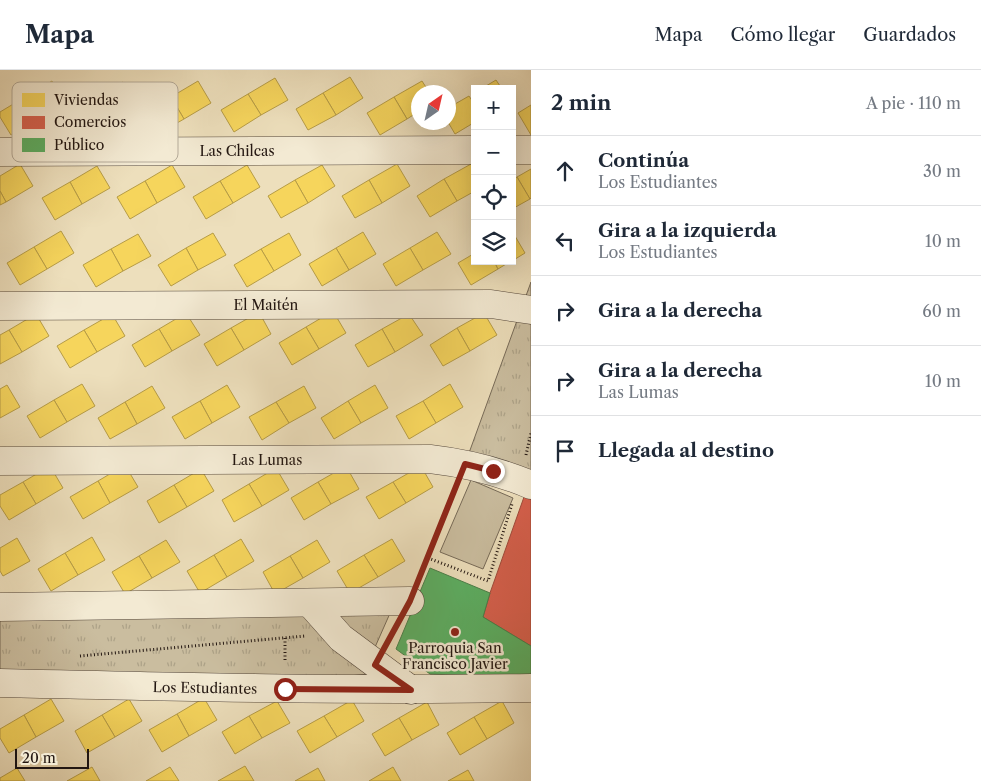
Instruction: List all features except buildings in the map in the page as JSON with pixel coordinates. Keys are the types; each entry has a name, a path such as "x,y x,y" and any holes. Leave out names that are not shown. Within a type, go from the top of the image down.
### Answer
{"street":[{"name":"Las Chilcas","path":"178,151 471,150"},
{"path":"516,150 531,150"},
{"name":"El Maitén","path":"0,306 491,304 531,310"},
{"name":"Las Lumas","path":"0,461 430,459 465,464 493,471 525,483"},
{"path":"0,607 410,601"},
{"path":"307,603 341,638 411,690"},
{"name":"Los Estudiantes","path":"0,683 411,690 531,688"}],"path":[{"path":"375,665 410,601 465,464"},
{"path":"428,558 488,581 525,483"},
{"path":"79,656 314,635 307,603"}],"green space":[{"path":"531,282 531,486 465,464"},
{"path":"471,480 513,498 483,569 440,552"},
{"path":"391,611 372,654 379,673 278,683 0,680 0,617"}],"place":[{"name":"Parroquia San Francisco Javier","path":"455,632"}],"route":[{"path":"285,689 411,690 375,665 410,601 465,464 493,471"}]}
